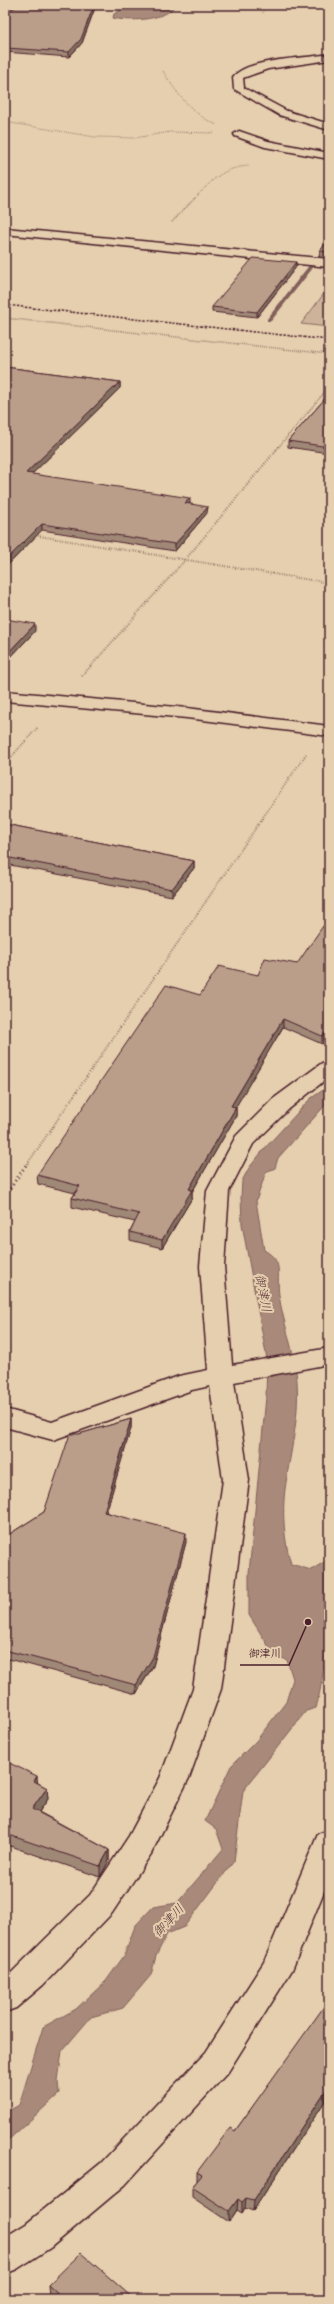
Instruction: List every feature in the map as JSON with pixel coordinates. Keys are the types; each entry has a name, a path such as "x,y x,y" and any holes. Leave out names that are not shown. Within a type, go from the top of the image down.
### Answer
{"street":[{"path":"329,57 256,68 244,71 238,76 239,89 283,113 329,127"},
{"path":"239,134 265,144 329,156"},
{"path":"5,231 329,263"},
{"path":"5,696 188,713 326,731"},
{"path":"5,1998 32,1975 101,1904 140,1845 174,1778 207,1689 236,1480 221,1375 212,1266 218,1191 244,1141 281,1104 329,1067"},
{"path":"5,1418 53,1431 188,1382 329,1356"},
{"path":"5,2257 38,2236 113,2174 217,2062 276,1970 329,1843"}],"path":[{"path":"89,9 103,5"},
{"path":"263,13 264,5"},
{"path":"162,71 181,99 210,122 233,129 239,134"},
{"path":"5,122 95,137 135,138 187,132 239,134"},
{"path":"150,246 219,174 234,167 254,166"},
{"path":"5,318 329,354"},
{"path":"5,764 185,560 329,387"},
{"path":"28,534 329,583"},
{"path":"5,1196 326,731"},
{"path":"326,2299 329,2295"}],"shaded area":[{"path":"329,287 329,327 301,324"}],"water":[{"path":"129,5 173,5 173,8 162,15 145,19 128,20 113,18 114,14"},
{"path":"329,1086 329,1101 278,1158 275,1168 266,1172 256,1201 264,1250 275,1259 277,1264 279,1295 294,1359 297,1381 298,1395 296,1422 284,1498 284,1526 287,1546 291,1564 311,1570 326,1561 325,1654 316,1708 306,1711 243,1791 234,1861 184,1927 167,1934 156,1956 151,1975 123,2008 91,2017 62,2051 58,2081 59,2094 5,2143 5,2113 19,2105 43,2027 76,2009 106,1981 124,1956 135,1926 153,1907 177,1903 223,1849 216,1829 205,1821 231,1766 256,1741 286,1702 293,1679 287,1660 274,1655 249,1615 249,1573 266,1397 267,1359 242,1224 242,1181 249,1168 265,1148 310,1099"}],"building":[{"path":"20,5 94,5 81,39 69,52 5,48 5,12"},
{"path":"329,239 329,252 320,251"},
{"path":"253,258 296,262 257,312 212,307"},
{"path":"5,367 120,382 26,473 190,498 185,503 208,507 175,544 42,524 5,561"},
{"path":"329,394 329,447 288,441"},
{"path":"5,619 35,624 8,653 5,652"},
{"path":"5,824 194,861 172,889 5,857"},
{"path":"323,926 329,928 329,1029 322,1036 283,1019 231,1106 236,1107 189,1189 192,1190 162,1240 130,1232 139,1214 72,1198 80,1186 37,1175 166,985 200,995 219,966 258,975 265,958 297,964"},
{"path":"131,1419 104,1512 186,1533 153,1657 136,1685 5,1650 5,1537 44,1512 70,1434 79,1434"},
{"path":"5,1761 37,1776 34,1781 47,1788 32,1809 109,1850 100,1866 6,1834 5,1835"},
{"path":"328,2001 329,2092 326,2090 254,2200 246,2198 242,2202 238,2199 229,2211 192,2187 202,2175 197,2172 230,2128 235,2131"},
{"path":"81,2253 134,2299 63,2299 48,2285"}],"waterway":[{"path":"269,320 313,264"}],"railway":[{"path":"5,305 329,340"}],"place":[{"name":"御津川","path":"308,1622"}]}
